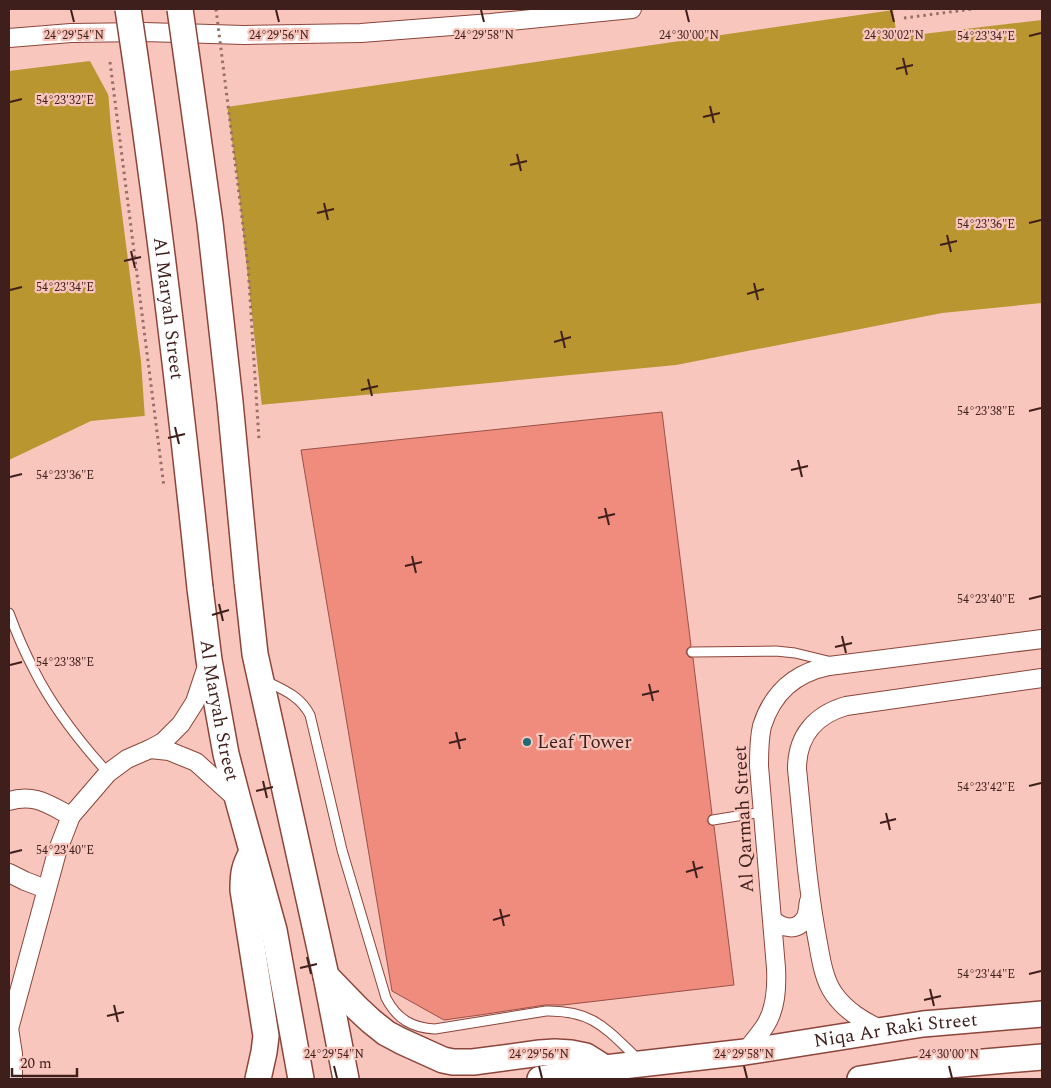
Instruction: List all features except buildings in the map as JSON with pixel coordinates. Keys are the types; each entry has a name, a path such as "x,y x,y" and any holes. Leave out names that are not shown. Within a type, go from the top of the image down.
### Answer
{"street":[{"name":"Al Maryah Street","path":"128,9 167,284 209,660 226,754 274,930 301,1079"},
{"path":"180,9 210,223 255,654 326,976 346,1079"},
{"path":"9,38 71,33 144,32 244,35 362,33 632,9"},
{"name":"Al Qarmah Street","path":"745,1052 764,1027 770,1016 775,999 776,974 759,766 762,727 767,713 783,689 804,673 822,667 1042,639"},
{"path":"13,1079 13,1054 9,1028 46,889 57,852 71,816 108,773 127,759 163,742 181,724 195,702 209,660"},
{"path":"882,1030 850,1012 841,1003 832,992 825,973 809,892 797,769 797,756 800,745 806,733 814,724 834,709 1042,678"},
{"path":"150,749 169,751 196,762 238,800"},
{"path":"9,801 28,798 40,800 71,816"},
{"path":"252,852 245,864 243,890 266,1036 258,1079"},
{"path":"9,873 46,889"},
{"path":"772,919 783,927 797,926 806,916 809,892"},
{"path":"326,976 357,1008 386,1033 443,1060 473,1062 540,1053 563,1052 586,1056 605,1068"},
{"name":"Niqa Ar Raki Street","path":"540,1079 605,1068 745,1052 924,1024 1042,1014"},
{"path":"860,1079 949,1065 1042,1057"}],"lane":[{"path":"9,613 24,649 50,698 87,750 108,773"},
{"path":"692,652 795,653 842,665"},
{"path":"261,678 298,698 310,715 342,850 386,998 396,1014 411,1025 435,1029 546,1011 573,1013 604,1026 643,1063"},
{"path":"713,820 762,812"}],"path":[{"path":"216,9 248,266 259,444"},
{"path":"904,18 972,9"},
{"path":"110,62 164,493"}],"shaded area":[{"path":"893,10 897,37 1042,20 1042,303 942,313 676,365 91,421 9,460 9,71 90,61 123,122"}],"pier":[{"path":"108,90 124,119 227,104 237,176 262,407 145,419 141,361 111,128"}],"place":[{"name":"Leaf Tower","path":"527,742"}]}
